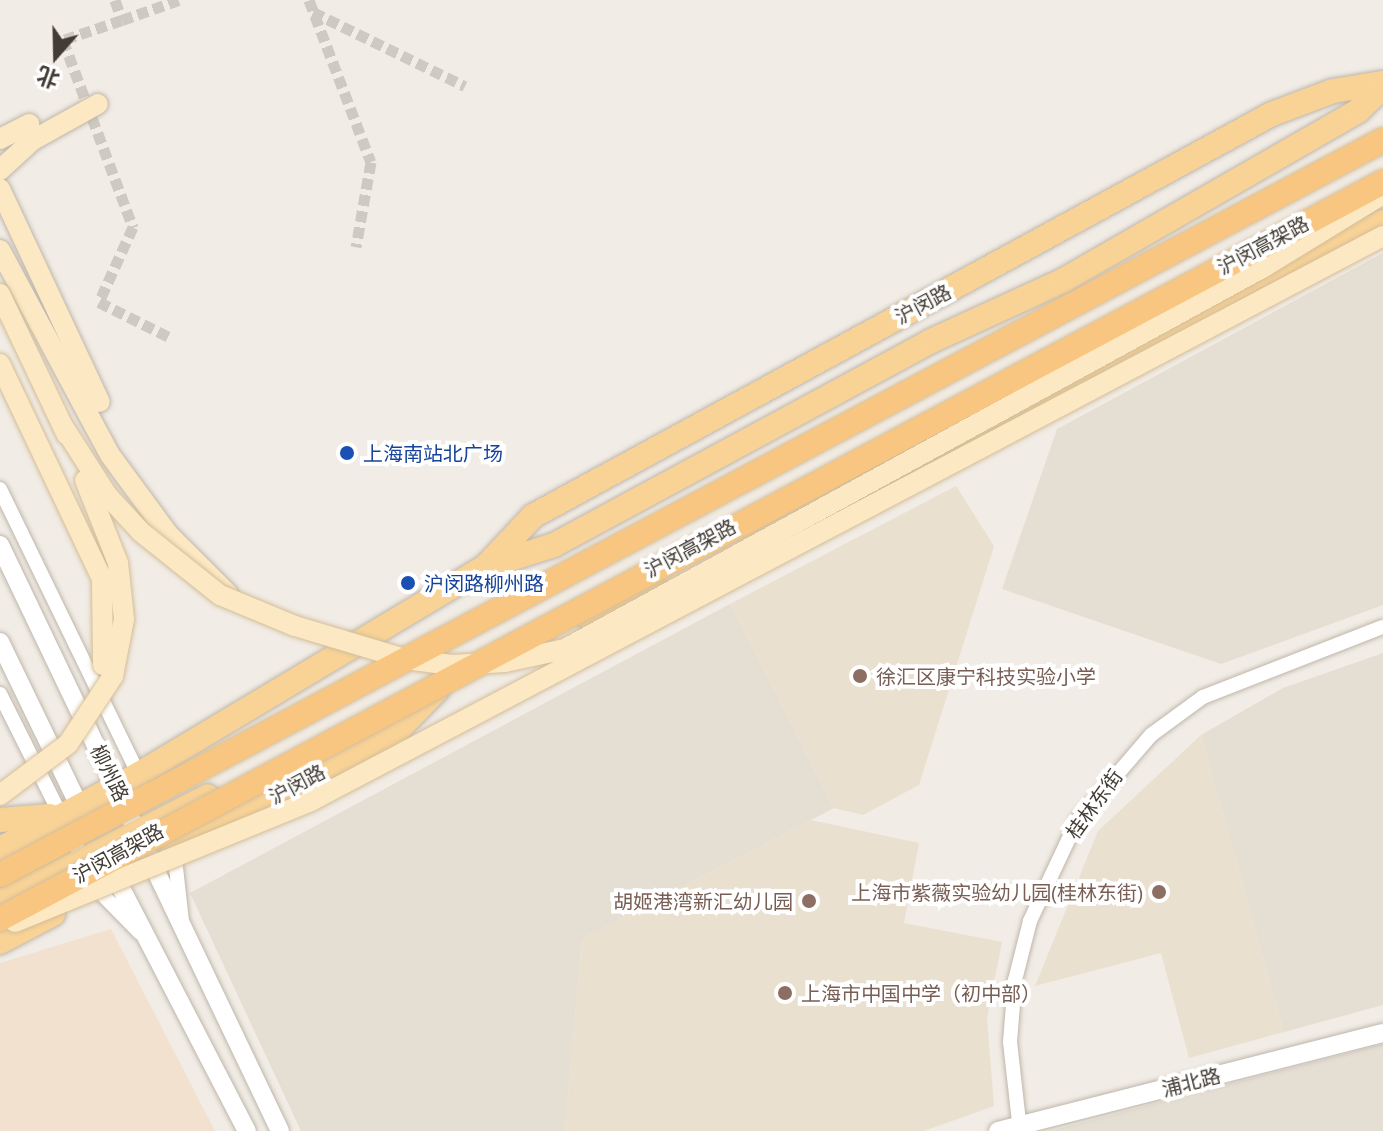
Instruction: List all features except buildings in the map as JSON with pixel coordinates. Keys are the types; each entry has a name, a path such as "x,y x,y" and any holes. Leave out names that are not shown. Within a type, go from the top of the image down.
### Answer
{"highway":[{"name":"沪闵高架路","path":"0,875 1383,140"},
{"name":"沪闵高架路","path":"0,919 195,810 1383,182"}],"main road":[{"name":"沪闵路","path":"485,567 533,516 1272,114 1333,91 1383,85"},
{"name":"沪闵路","path":"0,849 139,774 485,567 554,545 917,348 1064,280 1358,111 1383,85"},
{"path":"0,170 33,140 98,104"},
{"path":"0,139 29,124"},
{"path":"0,189 100,402"},
{"name":"沪闵路","path":"0,942 397,731 430,693 585,615 1383,196"},
{"path":"63,426 107,495 141,532 235,601 405,659 452,665 505,662 565,649 1264,267 1383,196"},
{"name":"沪闵路","path":"585,615 696,583 1383,222"},
{"path":"0,928 311,801 1383,236"},
{"path":"0,250 110,455 168,534 235,601"},
{"path":"0,294 63,426 118,563 124,619 113,676 96,705 68,744 0,795"},
{"path":"0,364 102,579 106,649 96,705"},
{"path":"0,902 137,830 430,693"},
{"name":"沪闵路","path":"0,820 70,810"}],"street":[{"path":"0,489 174,849 183,925"},
{"name":"柳州路","path":"0,545 280,1131"},
{"name":"桂林东街","path":"1019,1128 1010,1042 1015,980 1030,921 1077,821 1151,735 1203,697 1251,674 1383,627"},
{"name":"柳州路","path":"0,642 70,810 107,885 147,941 247,1131"},
{"path":"0,694 70,810"},
{"name":"浦北路","path":"998,1131 1383,1033"}],"shaded area":[{"path":"1383,253 1383,605 1221,664 1002,589 1057,429"},
{"name":"徐汇区康宁科技实验小学","path":"956,486 994,546 919,785 863,815 834,808 730,604"},
{"path":"730,604 834,808 582,939 565,1131 301,1131 190,893"},
{"path":"1383,653 1383,1005 1284,1032 1201,735 1283,688"},
{"name":"上海市紫薇实验幼儿园(桂林东街)","path":"1201,735 1284,1032 1189,1058 1161,953 1035,986 1098,831"},
{"name":"上海市中国中学（初中部）","path":"811,820 919,843 904,923 1002,942 987,1018 994,1106 924,1131 565,1131 582,939"},
{"path":"111,929 215,1131 0,1131 0,963"},
{"path":"1383,1044 1383,1131 1050,1131"}],"tunnel":[{"path":"115,0 122,20 63,40 133,227 99,302 169,337"},
{"path":"122,20 179,0"},
{"path":"309,0 371,162 356,247"},
{"path":"313,12 465,86"}],"place":[{"name":"上海南站北广场","path":"347,453"},
{"name":"沪闵路柳州路","path":"408,583"},
{"name":"徐汇区康宁科技实验小学","path":"860,676"},
{"name":"上海市紫薇实验幼儿园(桂林东街)","path":"1159,892"},
{"name":"胡姬港湾新汇幼儿园","path":"809,901"},
{"name":"上海市中国中学（初中部）","path":"785,993"}]}
